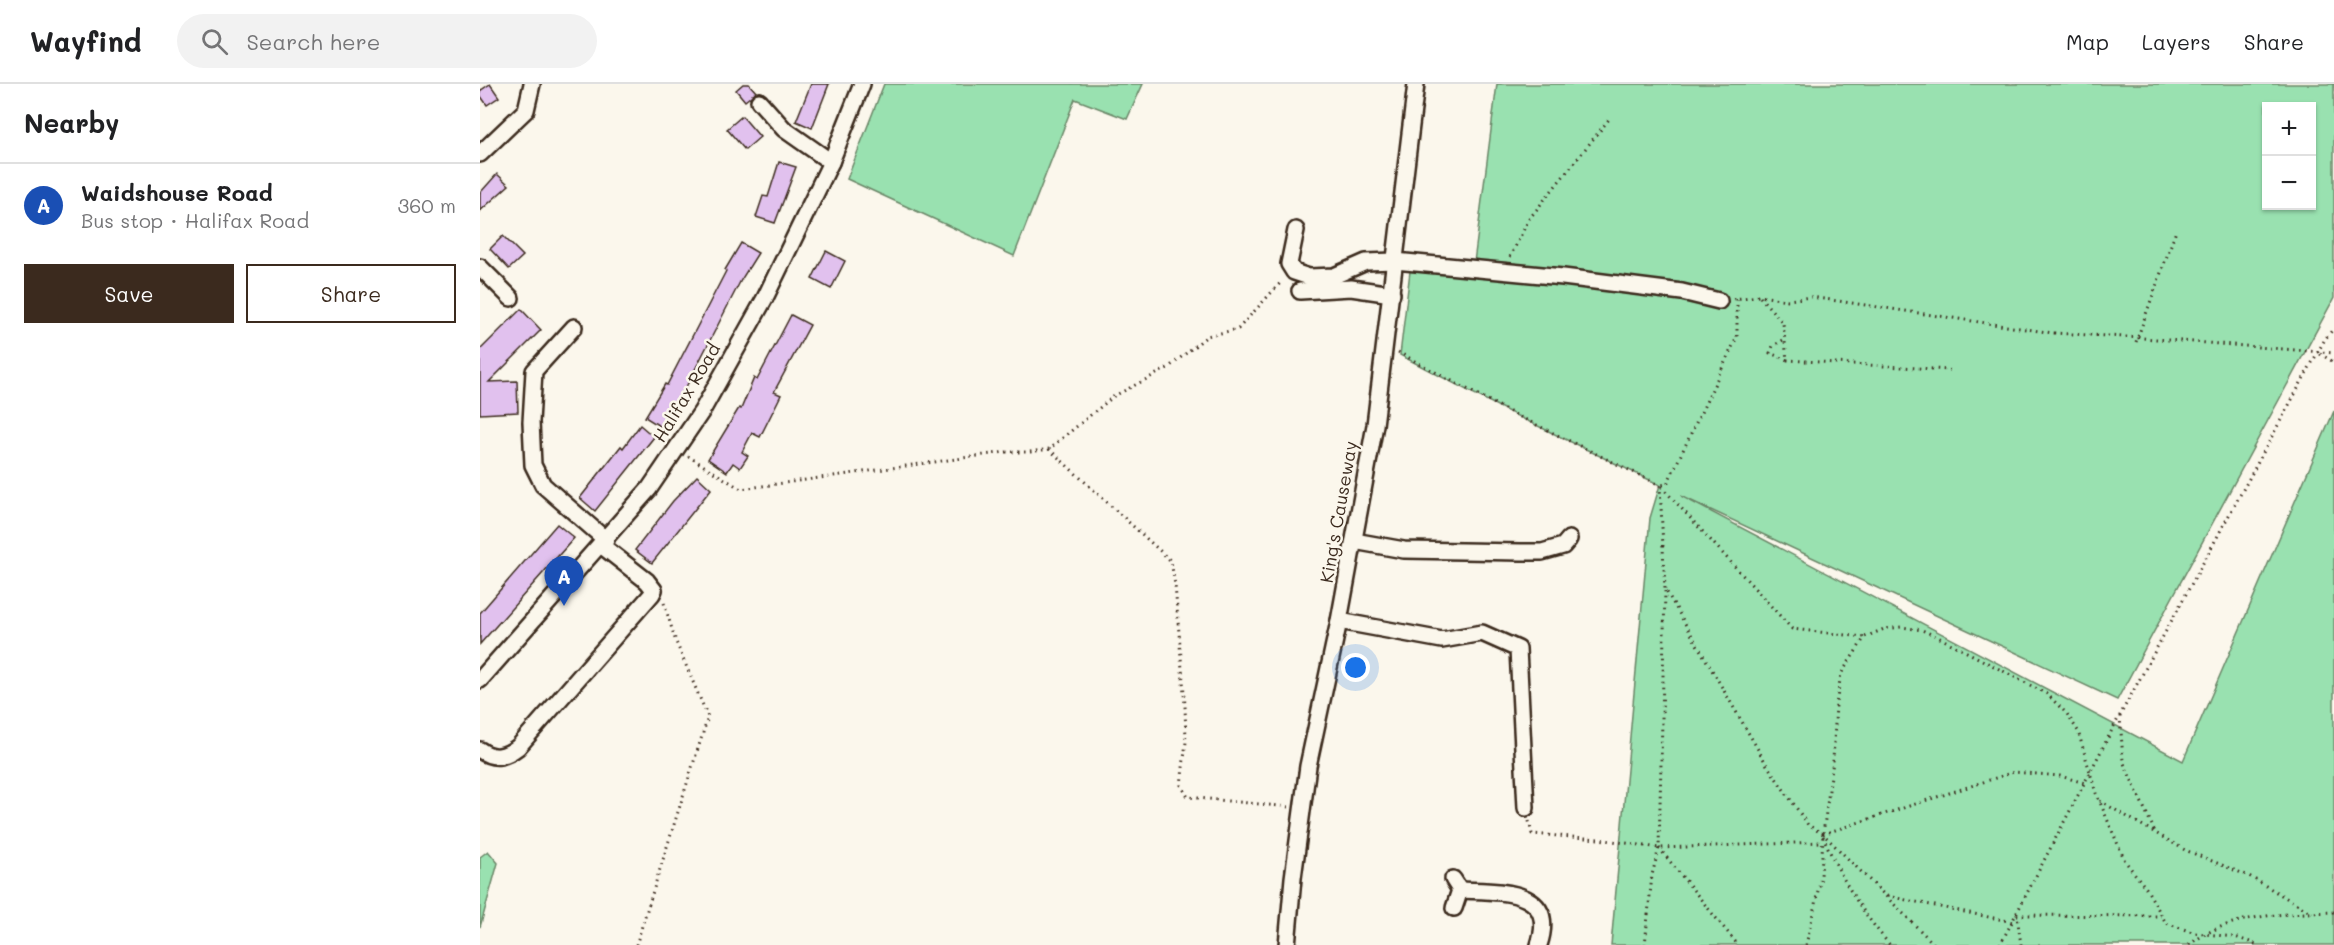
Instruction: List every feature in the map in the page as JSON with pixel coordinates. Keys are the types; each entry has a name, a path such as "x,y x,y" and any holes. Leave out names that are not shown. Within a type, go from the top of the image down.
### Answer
{"street":[{"path":"480,154 526,110 532,84"},
{"name":"Halifax Road","path":"480,680 650,489 702,411 765,298 831,162 862,84"},
{"name":"King's Causeway","path":"1287,945 1308,766 1339,621 1375,425 1416,84"},
{"path":"759,101 784,129 831,162"},
{"path":"1296,230 1289,264 1294,272 1309,277 1334,276 1366,262 1395,261 1563,277 1682,292 1719,301"},
{"path":"480,267 510,298"},
{"path":"1300,291 1351,288 1392,294"},
{"path":"483,752 498,758 518,747 654,590 647,580 543,485 533,465 531,422 534,371 574,327"},
{"path":"1354,541 1404,550 1542,552 1563,546 1569,539"},
{"path":"1339,621 1442,639 1482,633 1518,649 1526,808"},
{"path":"1454,908 1456,884 1511,893 1531,901 1542,913 1544,930 1539,945"}],"path":[{"path":"1503,272 1529,219 1610,118"},
{"path":"2136,342 2176,231"},
{"path":"676,449 741,489 1006,452 1049,449 1114,396 1168,368 1207,336 1238,329 1293,270"},
{"path":"1759,296 1783,323 1787,360"},
{"path":"1719,301 1759,296 1788,300 1810,297 2053,333 2139,337 2334,353"},
{"path":"1660,485 1667,484 1737,337 1737,299"},
{"path":"2000,945 2120,715 2325,339 2334,328"},
{"path":"1785,339 1773,346 1770,353 1787,360 1950,370"},
{"path":"1385,345 1510,412 1660,485 1792,629 1865,637 1884,629 1900,627 1922,630 2046,694 2067,714 2078,730 2099,800 2125,861 2146,888 2166,923 2204,933 2235,937 2259,945"},
{"path":"2319,353 2334,362"},
{"path":"1049,449 1171,561 1185,705 1185,742 1180,785 1188,797 1302,808"},
{"path":"1645,945 1652,875 1659,848 1665,589 1660,485"},
{"path":"1665,589 1767,765 1808,825 1823,834 1935,945"},
{"path":"636,945 708,717 676,642 663,599 654,590"},
{"path":"1806,945 1821,877 1822,842 1833,761 1836,704 1841,674 1865,637"},
{"path":"2120,715 2123,760 2156,833"},
{"path":"1823,834 2014,772 2060,776 2085,783"},
{"path":"2099,800 2185,850 2249,876 2312,913"},
{"path":"1526,808 1532,834 1577,836 1659,848 1822,842"},
{"path":"1823,834 1840,871 1874,928 1890,945"},
{"path":"1659,848 1738,945"},
{"path":"1885,896 2013,922"},
{"path":"2189,945 2204,933 2252,917 2334,912"},
{"path":"2017,915 2161,916"},
{"path":"2017,915 2021,945"}],"green space":[{"path":"884,84 1143,84 1127,119 1075,99 1014,256 847,179"},
{"path":"1497,84 2334,84 2334,298 2117,700 1681,496 2183,761 2334,411 2334,945 1611,945 1650,518 1660,485 1505,410 1400,355 1411,263 1473,270"},
{"path":"488,851 498,863 480,927 480,857"}],"building":[{"path":"490,84 499,97 487,105 480,91"},
{"path":"743,84 749,84 756,92 745,101 736,90"},
{"path":"811,84 829,84 812,128 796,121"},
{"path":"742,116 760,137 745,150 727,129"},
{"path":"779,162 796,167 775,223 756,217 763,196 768,197"},
{"path":"497,174 509,185 480,211 480,193"},
{"path":"503,236 523,256 509,269 490,249"},
{"path":"741,243 758,253 741,280 686,387 661,427 645,417 665,384 667,385"},
{"path":"826,251 845,261 831,289 812,279"},
{"path":"521,309 541,330 489,382 517,381 518,412 480,414 480,350"},
{"path":"791,315 810,325 774,392 781,395 760,437 752,433 742,452 748,456 740,468 733,463 727,472 708,459 739,408 741,409 754,378 757,380"},
{"path":"640,425 654,437 595,511 580,498"},
{"path":"697,476 711,489 652,563 635,550 673,501"},
{"path":"557,524 574,538 480,644 480,613"}],"place":[{"name":"Waidshouse Road","path":"564,606"}]}
